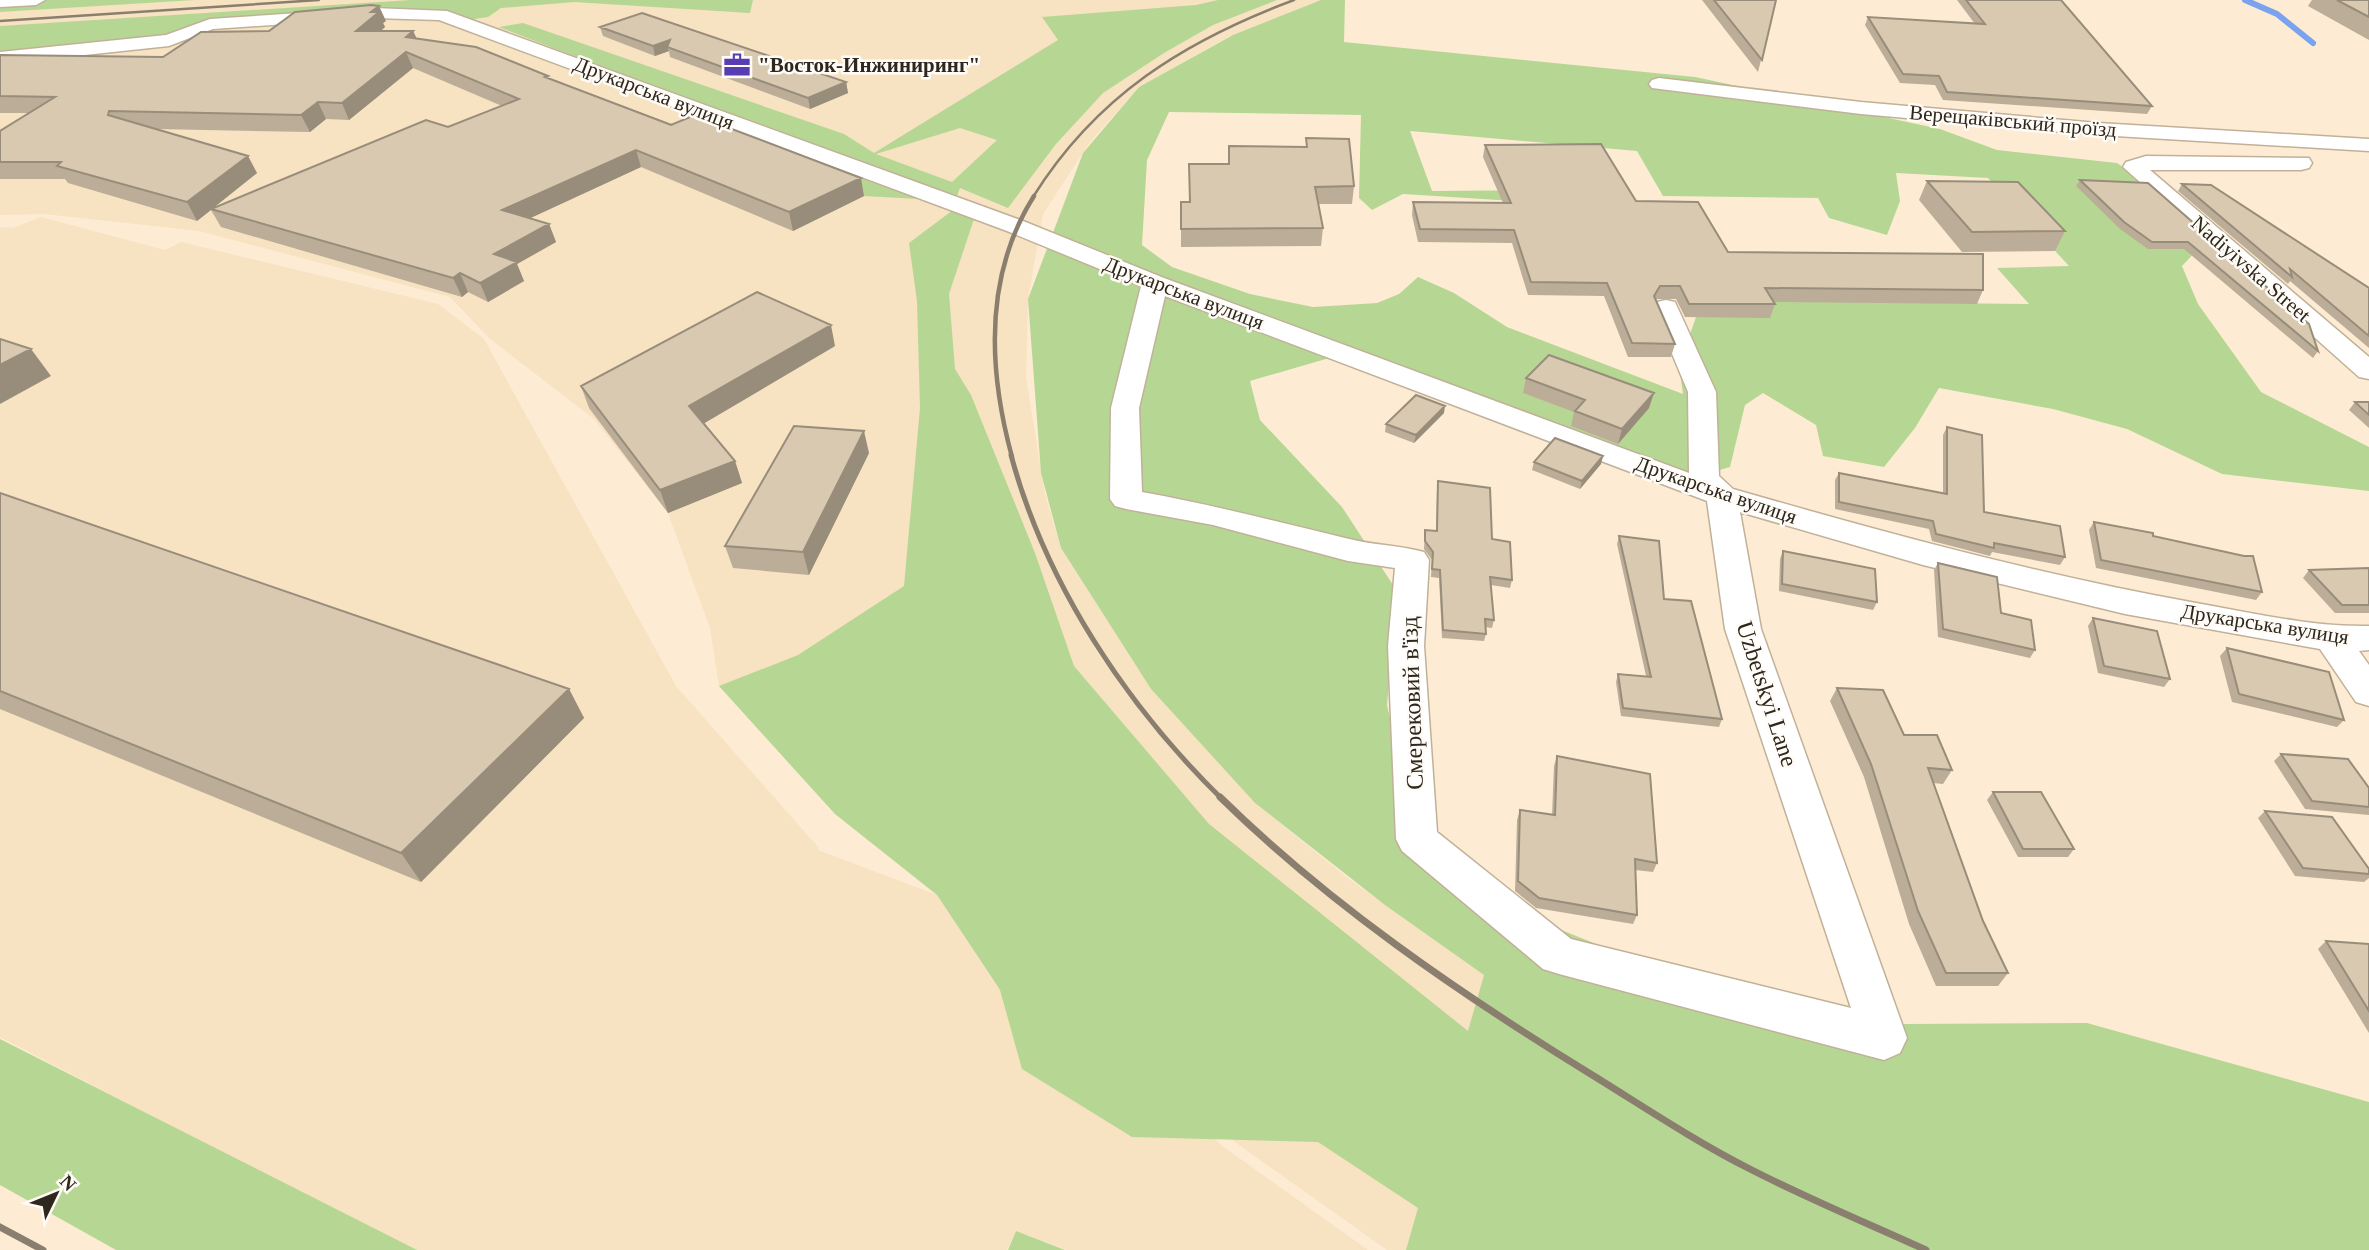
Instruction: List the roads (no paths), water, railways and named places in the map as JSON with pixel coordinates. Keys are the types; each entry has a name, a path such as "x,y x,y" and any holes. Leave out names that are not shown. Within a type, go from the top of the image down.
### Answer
{"street":[{"path":"0,2 36,0"},
{"name":"Друкарська вулиця","path":"0,58 169,40 210,24 374,13 441,15 1015,226 1154,283 1722,496 1923,554 2085,592 2331,639 2369,638"},
{"name":"Верещаківський проїзд","path":"1660,84 1861,108 2085,128 2368,145"},
{"name":"Верещаківський проїзд","path":"2134,167 2146,163 2338,164 2368,145"},
{"name":"Nadiyivska Street","path":"2134,167 2369,371"},
{"name":"Смерековий в'їзд","path":"1154,283 1125,408 1126,499 1213,515 1348,550 1412,559 1406,646 1417,839 1559,955 1884,1038"},
{"name":"Uzbetskyi Lane","path":"1666,308 1702,393 1704,478 1722,496 1743,629 1884,1038"},
{"path":"2331,639 2369,692"}],"waterway":[{"path":"2245,0 2277,14 2313,43"}],"railway":[{"path":"0,21 319,0"},
{"path":"1033,197 1085,129 1114,101 1146,76 1216,34 1294,0"},
{"path":"1012,457 998,390 995,323 1006,258 1018,226 1034,196"},
{"path":"1011,455 1045,551 1094,641 1154,724 1221,798"},
{"path":"1221,798 1305,874 1350,910 1444,979 1540,1043 1728,1157 1792,1190 1926,1250"},
{"path":"0,1227 43,1250"}],"place":[{"name":"\"Восток-Инжиниринг\"","path":"737,65"}]}
